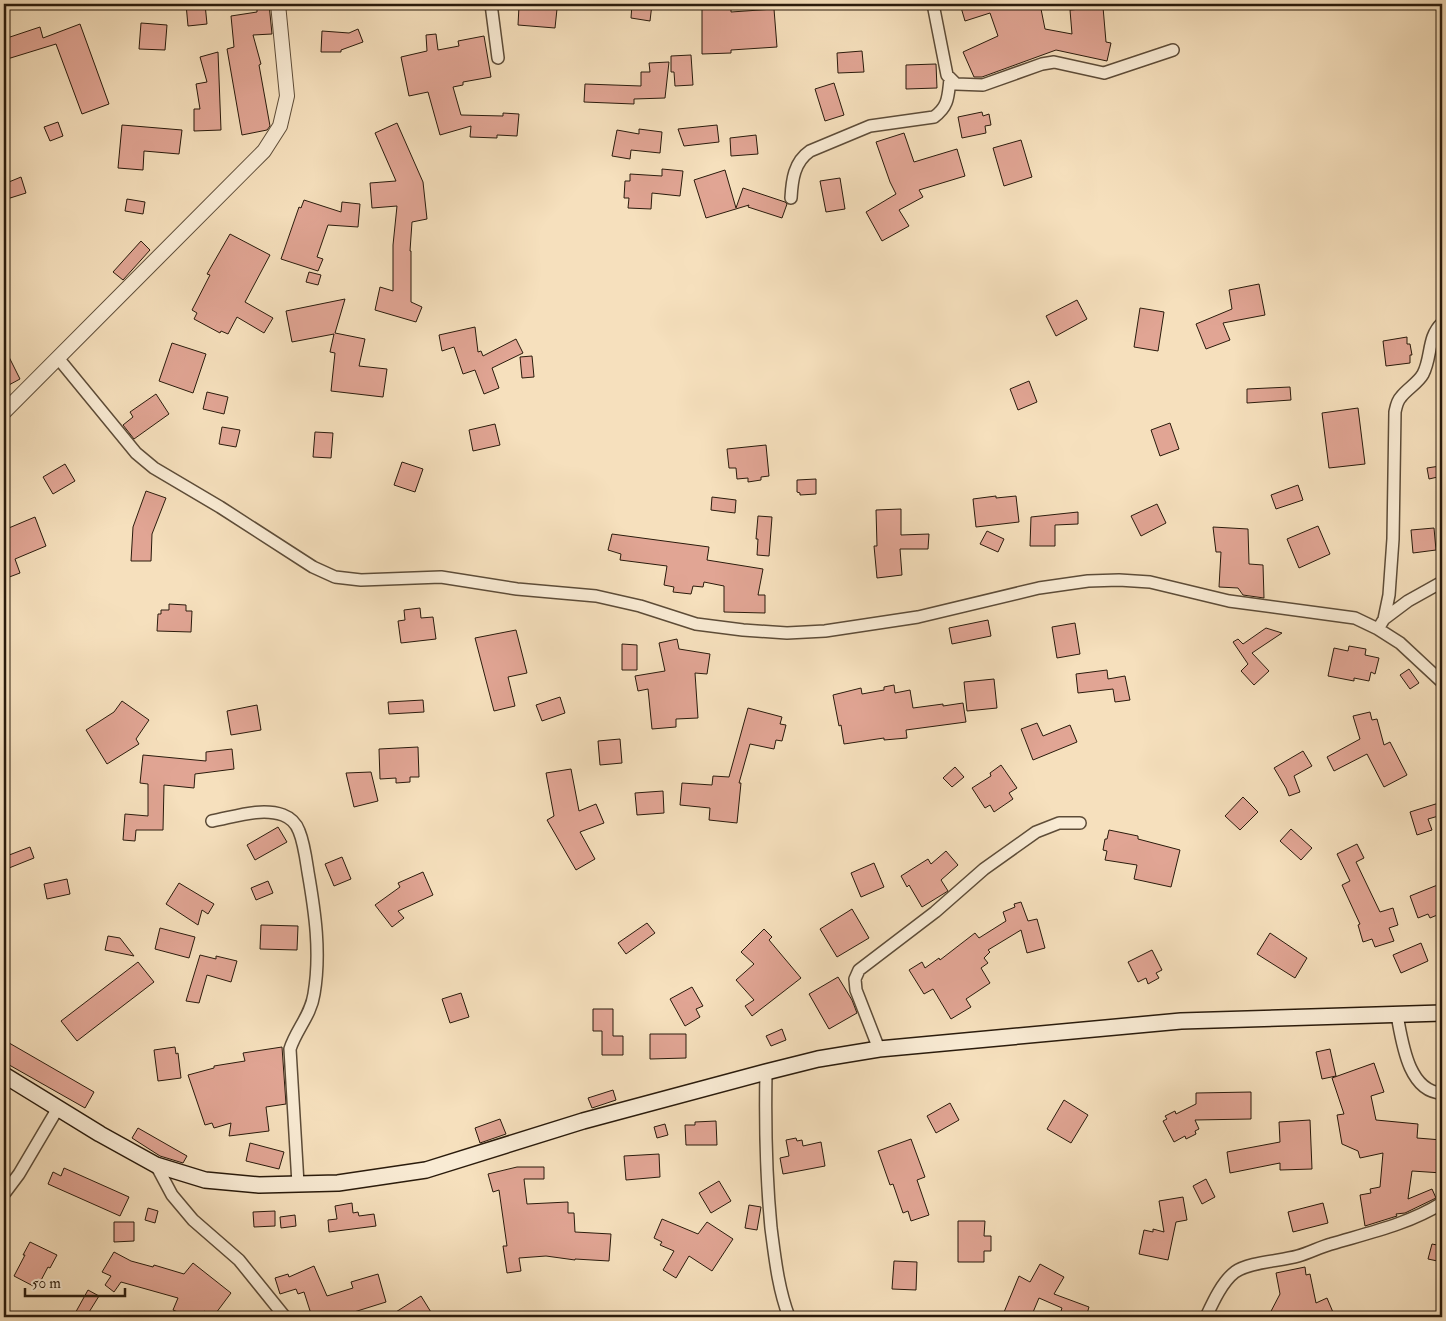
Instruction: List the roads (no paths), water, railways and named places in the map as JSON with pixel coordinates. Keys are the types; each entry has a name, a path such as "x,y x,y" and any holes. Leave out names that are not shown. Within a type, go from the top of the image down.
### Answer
{"main road":[{"path":"4,1075 156,1165 205,1180 259,1185 338,1183 426,1170 583,1122 766,1072 818,1059 879,1049 1181,1021 1442,1013"}],"street":[{"path":"4,412 264,152 280,126 287,96 278,4"},
{"path":"491,4 498,58"},
{"path":"933,4 947,74 956,84 983,85 1042,64 1054,62 1104,73 1173,50"},
{"path":"791,198 792,182 798,162 803,156 810,151 870,126 934,117 946,105 950,79"},
{"path":"1381,624 1388,595 1393,539 1395,412 1399,399 1422,376 1429,362 1431,341 1437,328 1442,323"},
{"path":"58,358 136,453 154,468 220,507 313,568 335,577 361,580 441,577 517,588 596,596 640,606 696,624 742,630 787,632 825,631 918,617 1039,588 1088,581 1150,582 1229,601 1355,618 1381,624 1442,682"},
{"path":"1381,624 1408,601 1442,582"},
{"path":"212,821 263,811 284,815 294,821 299,831 306,860 315,914 317,970 314,996 308,1014 290,1049 298,1184"},
{"path":"879,1049 856,990 854,979 859,970 984,870 1036,832 1059,823 1080,823"},
{"path":"1397,1015 1406,1055 1413,1074 1422,1086 1442,1094"},
{"path":"766,1072 764,1129 768,1195 776,1266 782,1300 789,1317"},
{"path":"4,1194 19,1174 58,1108"},
{"path":"156,1165 172,1195 194,1220 239,1260 285,1317"},
{"path":"1206,1317 1223,1286 1235,1272 1249,1266 1299,1256 1328,1245 1368,1234 1434,1208 1442,1202"}]}
